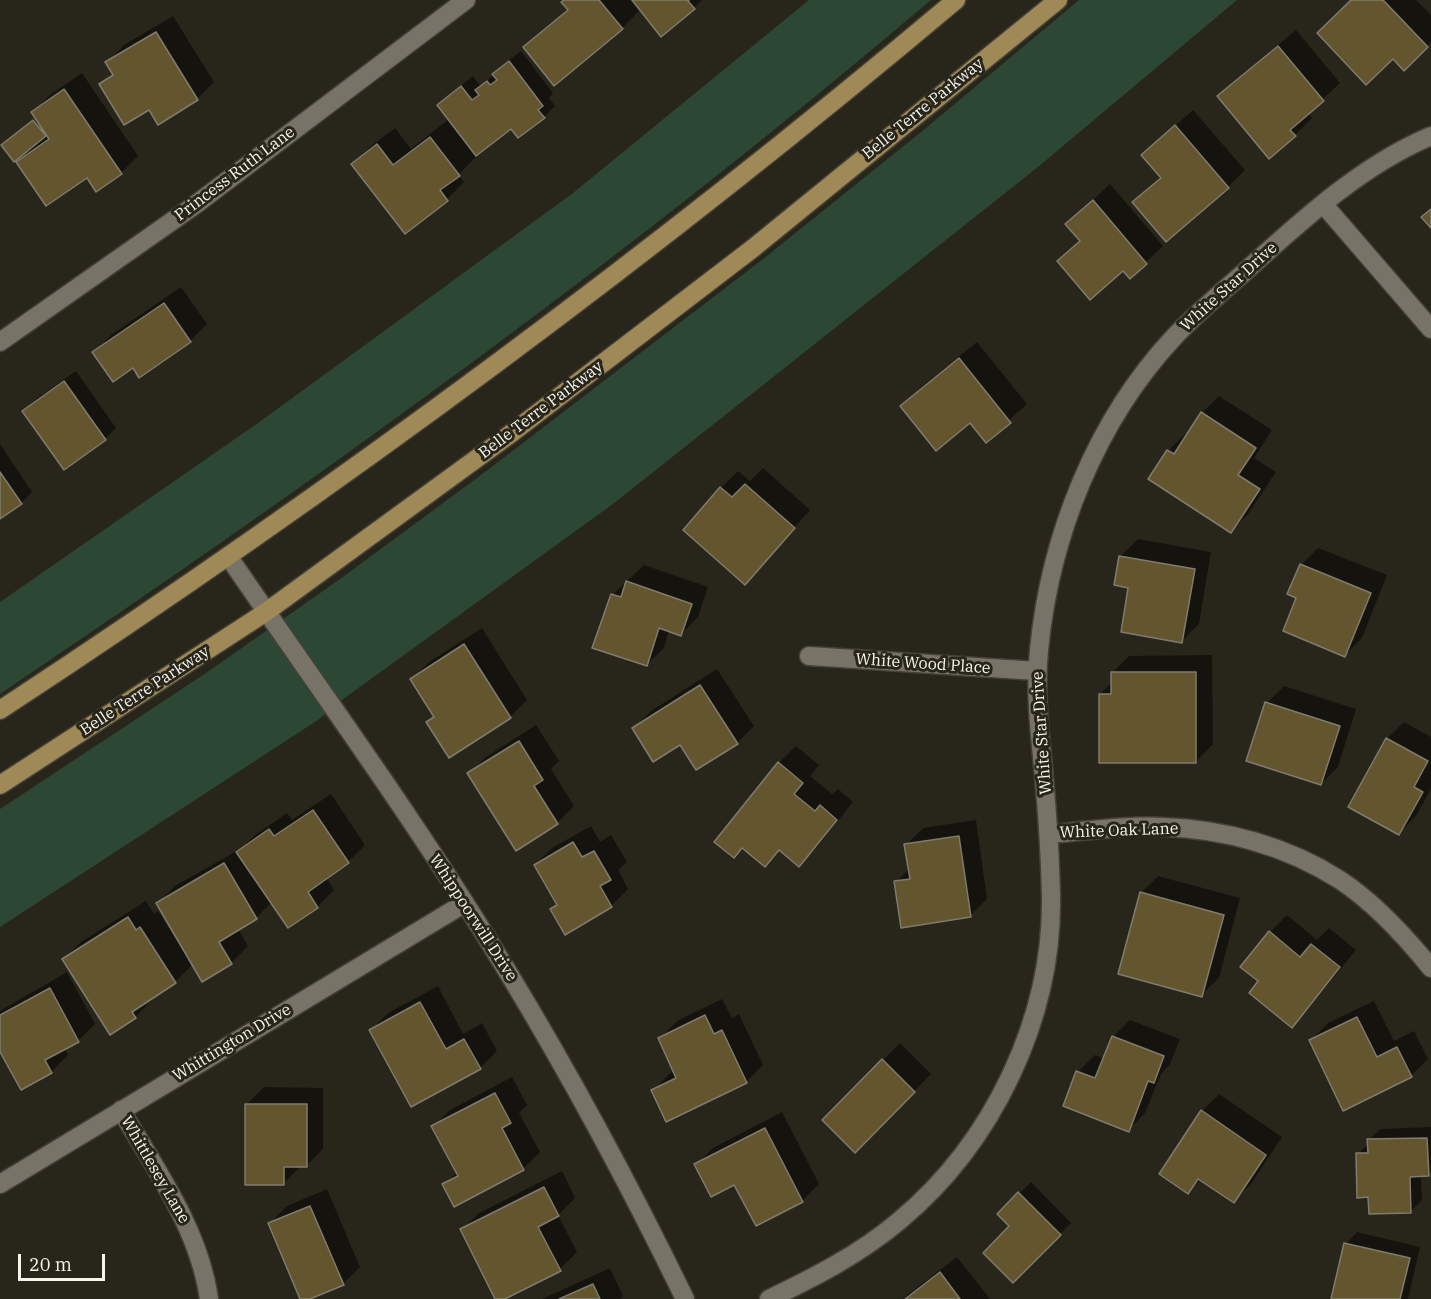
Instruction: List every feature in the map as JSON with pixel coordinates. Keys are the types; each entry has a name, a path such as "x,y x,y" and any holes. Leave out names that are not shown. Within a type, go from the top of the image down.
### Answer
{"main road":[{"path":"0,710 93,649 413,426 591,293 765,156 956,0"},
{"name":"Belle Terre Parkway","path":"0,786 266,612 509,435 724,271 1058,0"}],"street":[{"name":"Princess Ruth Lane","path":"0,342 195,205 466,0"},
{"name":"White Star Drive","path":"769,1299 839,1263 900,1220 929,1194 974,1139 997,1102 1016,1064 1037,1003 1050,928 1049,834 1037,671 1043,616 1057,552 1079,488 1111,423 1131,392 1174,338 1248,268 1348,184 1382,161 1431,136"},
{"path":"1324,205 1431,329"},
{"name":"Whippoorwill Drive","path":"228,556 381,777 512,978 585,1104 685,1299"},
{"name":"White Wood Place","path":"809,656 1037,671"},
{"name":"White Oak Lane","path":"1049,834 1137,827 1185,828 1246,838 1279,850 1340,880 1392,924 1431,969"},
{"name":"Whittington Drive","path":"0,1184 465,903"},
{"name":"Whittlesey Lane","path":"121,1110 171,1195 194,1241 207,1283 209,1299"}],"green space":[{"path":"809,0 931,0 706,184 475,360 239,530 0,694 0,602 258,423 573,193"},
{"path":"1079,0 1237,0 1038,167 613,504 346,697 318,720 0,927 0,809 206,673 340,579 485,472 763,259 926,128"}],"building":[{"path":"564,0 599,0 623,29 554,86 523,47 568,10 561,2"},
{"path":"632,0 689,0 695,9 661,37"},
{"path":"1351,0 1383,0 1428,47 1404,71 1393,59 1366,85 1317,33"},
{"path":"156,32 198,100 158,125 149,110 124,125 99,84 113,75 105,62"},
{"path":"1278,46 1324,101 1290,130 1296,136 1269,159 1217,96"},
{"path":"509,61 543,106 538,110 545,118 518,138 511,129 476,156 437,105 461,86 472,100 479,95 475,90 487,81 490,85 497,80 492,74"},
{"path":"64,89 122,174 96,192 87,178 46,206 16,162 49,139 31,112"},
{"path":"33,120 46,136 14,162 1,145"},
{"path":"1175,125 1229,188 1166,242 1132,202 1161,178 1141,155"},
{"path":"430,137 460,176 440,190 448,201 405,234 351,164 377,144 393,165"},
{"path":"1093,200 1147,264 1130,279 1123,271 1090,300 1057,261 1080,241 1065,224"},
{"path":"1431,209 1431,228 1421,217"},
{"path":"164,303 191,342 139,378 133,368 113,382 92,352"},
{"path":"959,358 1011,423 986,443 970,423 936,451 900,406"},
{"path":"64,381 106,440 64,470 22,411"},
{"path":"1201,412 1256,448 1238,475 1260,489 1231,533 1148,479 1167,450 1174,454"},
{"path":"0,472 22,504 0,519"},
{"path":"745,484 795,528 745,585 683,530 720,487 732,497"},
{"path":"1119,556 1195,569 1182,643 1121,632 1128,588 1114,585"},
{"path":"1300,564 1371,593 1345,657 1283,631 1296,598 1287,594"},
{"path":"626,581 692,604 681,636 659,628 647,666 592,648 611,594 621,597"},
{"path":"464,644 511,718 449,758 426,722 434,717 410,679"},
{"path":"1111,672 1196,672 1196,763 1099,763 1099,694 1111,694"},
{"path":"700,685 738,744 696,770 680,745 653,762 632,728"},
{"path":"1265,702 1340,726 1321,785 1246,761"},
{"path":"1386,738 1428,761 1414,787 1423,792 1399,835 1348,807"},
{"path":"519,741 543,780 534,786 558,824 516,851 467,773"},
{"path":"778,762 803,783 794,794 815,811 820,805 837,820 799,867 779,850 765,867 742,848 734,858 714,842"},
{"path":"313,810 349,863 308,892 318,908 288,928 236,852 269,829 274,836"},
{"path":"959,836 971,917 901,928 894,881 910,879 904,844"},
{"path":"573,842 582,857 594,851 611,880 600,886 612,907 565,935 550,909 557,905 534,865"},
{"path":"224,863 257,919 219,942 232,964 202,982 156,903"},
{"path":"1140,892 1224,915 1202,997 1118,974"},
{"path":"128,917 136,930 140,927 176,983 132,1012 136,1018 110,1035 62,959"},
{"path":"1269,931 1300,957 1311,944 1340,967 1292,1028 1249,993 1258,981 1240,967"},
{"path":"50,988 79,1042 45,1060 52,1073 21,1090 0,1052 0,1015"},
{"path":"420,1002 446,1049 464,1039 481,1069 411,1107 369,1030"},
{"path":"705,1015 714,1034 722,1030 747,1083 666,1122 651,1090 676,1078 658,1038"},
{"path":"1357,1017 1377,1057 1397,1047 1412,1077 1343,1111 1309,1040"},
{"path":"1112,1036 1164,1056 1154,1083 1148,1081 1129,1132 1063,1106 1076,1071 1095,1078"},
{"path":"882,1059 915,1092 855,1153 822,1120"},
{"path":"495,1093 511,1123 502,1128 524,1170 454,1207 442,1184 458,1176 431,1126"},
{"path":"245,1104 307,1104 307,1167 284,1167 284,1185 245,1185"},
{"path":"1201,1110 1266,1155 1234,1203 1198,1179 1188,1194 1159,1174"},
{"path":"765,1128 803,1202 756,1226 734,1185 711,1197 694,1164"},
{"path":"1427,1138 1429,1176 1410,1177 1411,1213 1369,1214 1368,1197 1357,1198 1356,1153 1368,1153 1367,1139"},
{"path":"544,1187 559,1216 538,1227 561,1271 505,1299 495,1299 460,1229"},
{"path":"1018,1192 1061,1235 1013,1283 983,1253 1009,1226 997,1214"},
{"path":"310,1206 344,1285 310,1299 300,1299 268,1223"},
{"path":"1344,1243 1410,1258 1400,1299 1331,1299"},
{"path":"940,1272 960,1299 905,1299"},
{"path":"593,1284 600,1299 559,1299"}]}
